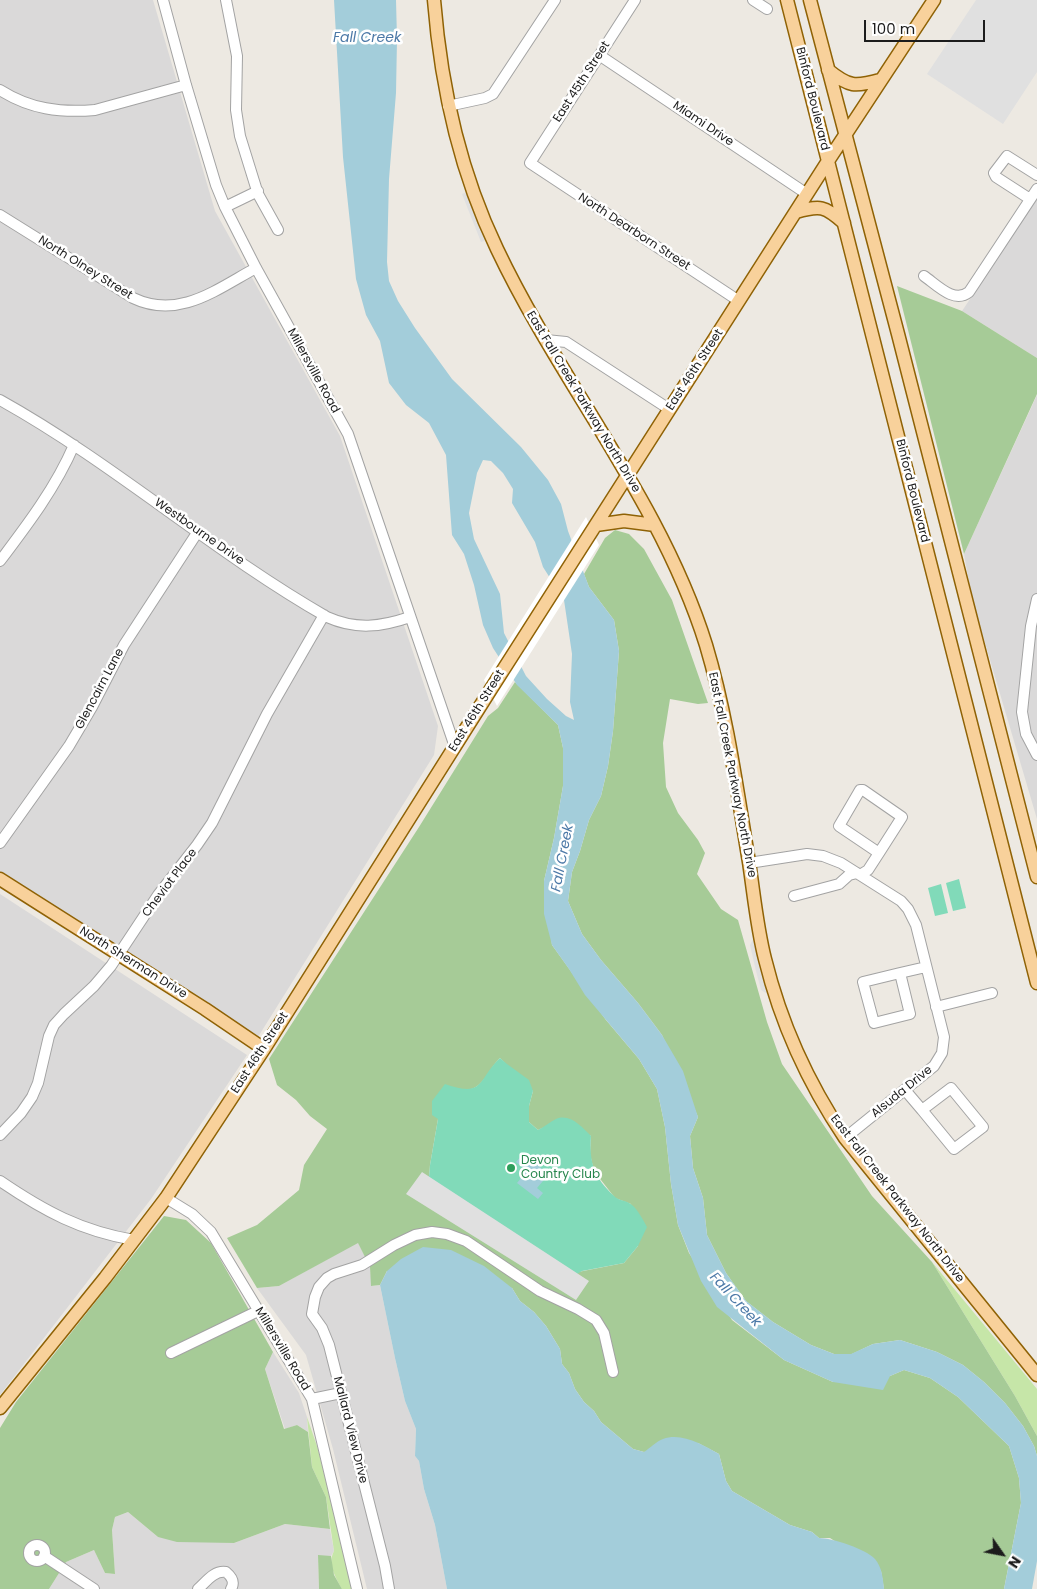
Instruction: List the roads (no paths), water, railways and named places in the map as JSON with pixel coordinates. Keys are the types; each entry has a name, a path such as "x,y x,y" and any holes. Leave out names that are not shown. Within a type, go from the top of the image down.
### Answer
{"main road":[{"name":"East Fall Creek Parkway North Drive","path":"434,0 439,54 448,106 465,171 484,221 507,269 546,340 655,525 678,572 706,645 725,724 763,950 779,1008 791,1039 810,1080 845,1138 1037,1375"},
{"name":"Binford Boulevard","path":"787,0 1037,983"},
{"name":"Binford Boulevard","path":"810,0 1037,877"},
{"name":"East 46th Street","path":"0,1408 166,1198 264,1049 669,409 880,80 934,0"},
{"path":"828,70 840,80 851,85 859,86 880,80"},
{"path":"796,212 813,207 822,207 844,223"},
{"path":"596,525 624,521 655,525"},
{"name":"North Sherman Drive","path":"0,879 205,1009 264,1049"}],"street":[{"name":"Millersville Road","path":"163,0 216,185 256,268 348,434 455,747"},
{"path":"226,0 237,56 237,121 250,170 258,191 278,230"},
{"path":"448,106 485,98 492,94 555,0"},
{"name":"East 45th Street","path":"530,164 635,0"},
{"path":"753,0 767,9"},
{"name":"Miami Drive","path":"599,55 807,194"},
{"path":"0,90 13,98 38,107 53,111 74,112 95,110 186,85"},
{"path":"1030,199 996,177 994,173 1007,156 1037,175"},
{"name":"North Dearborn Street","path":"530,164 739,301"},
{"path":"924,276 951,295 959,297 969,292 1037,189"},
{"path":"225,207 258,191"},
{"name":"North Olney Street","path":"0,215 133,298 154,306 177,306 191,302 256,268"},
{"path":"546,340 566,342 669,409"},
{"name":"Westbourne Drive","path":"0,400 74,445 198,533 324,615 344,623 363,626 385,625 410,617"},
{"path":"0,561 23,532 48,494 74,445"},
{"name":"Glencairn Lane","path":"0,842 69,746 92,707 124,645 198,533"},
{"path":"1036,603 1031,626 1022,712 1024,730 1030,745 1037,755"},
{"name":"Cheviot Place","path":"0,1135 22,1113 32,1097 38,1083 49,1036 54,1026 99,981 119,955 158,895 198,845 212,823 267,714 324,615"},
{"path":"794,896 838,884 849,875 868,870 879,853 902,817 863,790 860,790 838,826 879,853"},
{"name":"Alsuda Drive","path":"749,863 807,854 834,859 898,899 908,909 916,925 944,1037 942,1053 934,1066 845,1138"},
{"path":"900,973 910,1014 874,1024 863,982 900,973 926,968"},
{"path":"936,1007 992,993"},
{"path":"905,1090 954,1149 983,1126 951,1088 922,1110"},
{"path":"0,1181 54,1214 94,1231 134,1240"},
{"name":"Millersville Road","path":"166,1198 192,1214 211,1232 312,1399 357,1589"},
{"name":"Mallard View Drive","path":"388,1589 385,1566 327,1339 312,1314 315,1297 327,1278 339,1271 362,1265 394,1245 415,1235 432,1232 453,1236 469,1243 540,1290 596,1320 604,1333 613,1372"},
{"path":"171,1353 258,1311"},
{"path":"312,1399 341,1393"},
{"path":"44,1556 94,1589"},
{"path":"198,1589 212,1576 222,1571 226,1572 232,1580 233,1585 231,1589"}],"water":[{"name":"Fall Creek","path":"334,0 396,0 396,93 389,179 387,262 389,281 398,301 415,328 452,379 521,447 548,480 561,504 568,531 589,587 614,620 619,651 613,731 608,766 601,796 589,820 572,872 568,901 582,934 662,1035 683,1071 698,1117 690,1136 693,1168 703,1198 707,1235 726,1273 746,1301 773,1322 811,1345 834,1354 851,1354 873,1344 900,1340 937,1352 963,1365 984,1382 1005,1403 1023,1426 1034,1446 1037,1456 1037,1561 1032,1589 1004,1589 1021,1503 1019,1478 1009,1446 958,1397 930,1378 904,1370 890,1376 883,1390 833,1382 784,1360 717,1307 701,1281 678,1225 671,1184 665,1127 657,1089 639,1059 585,995 552,945 544,914 544,881 563,786 563,748 558,725 517,685 493,648 483,625 474,585 464,554 452,535 446,455 429,423 406,405 389,383 380,341 366,315 356,279 343,157","holes":["483,460 491,461 503,473 513,489 512,503 535,542 543,567 564,600 572,654 570,702 574,720 566,716 547,699 526,676 504,633 500,594 474,539 469,513 477,473"]},
{"path":"523,1154 549,1174 537,1188 543,1193 538,1199 517,1183 527,1171 516,1162"},
{"path":"423,1247 451,1250 484,1266 512,1288 520,1301 534,1312 546,1326 560,1349 562,1364 569,1373 575,1389 584,1402 594,1411 601,1422 633,1449 644,1452 661,1440 678,1437 692,1440 713,1450 719,1454 726,1481 732,1491 790,1525 812,1532 819,1538 848,1545 871,1555 882,1573 884,1589 447,1589 435,1525 424,1489 419,1461 415,1456 416,1429 405,1401 380,1285 387,1271 401,1259"}],"place":[{"name":"Devon Country Club","path":"511,1168"}]}
